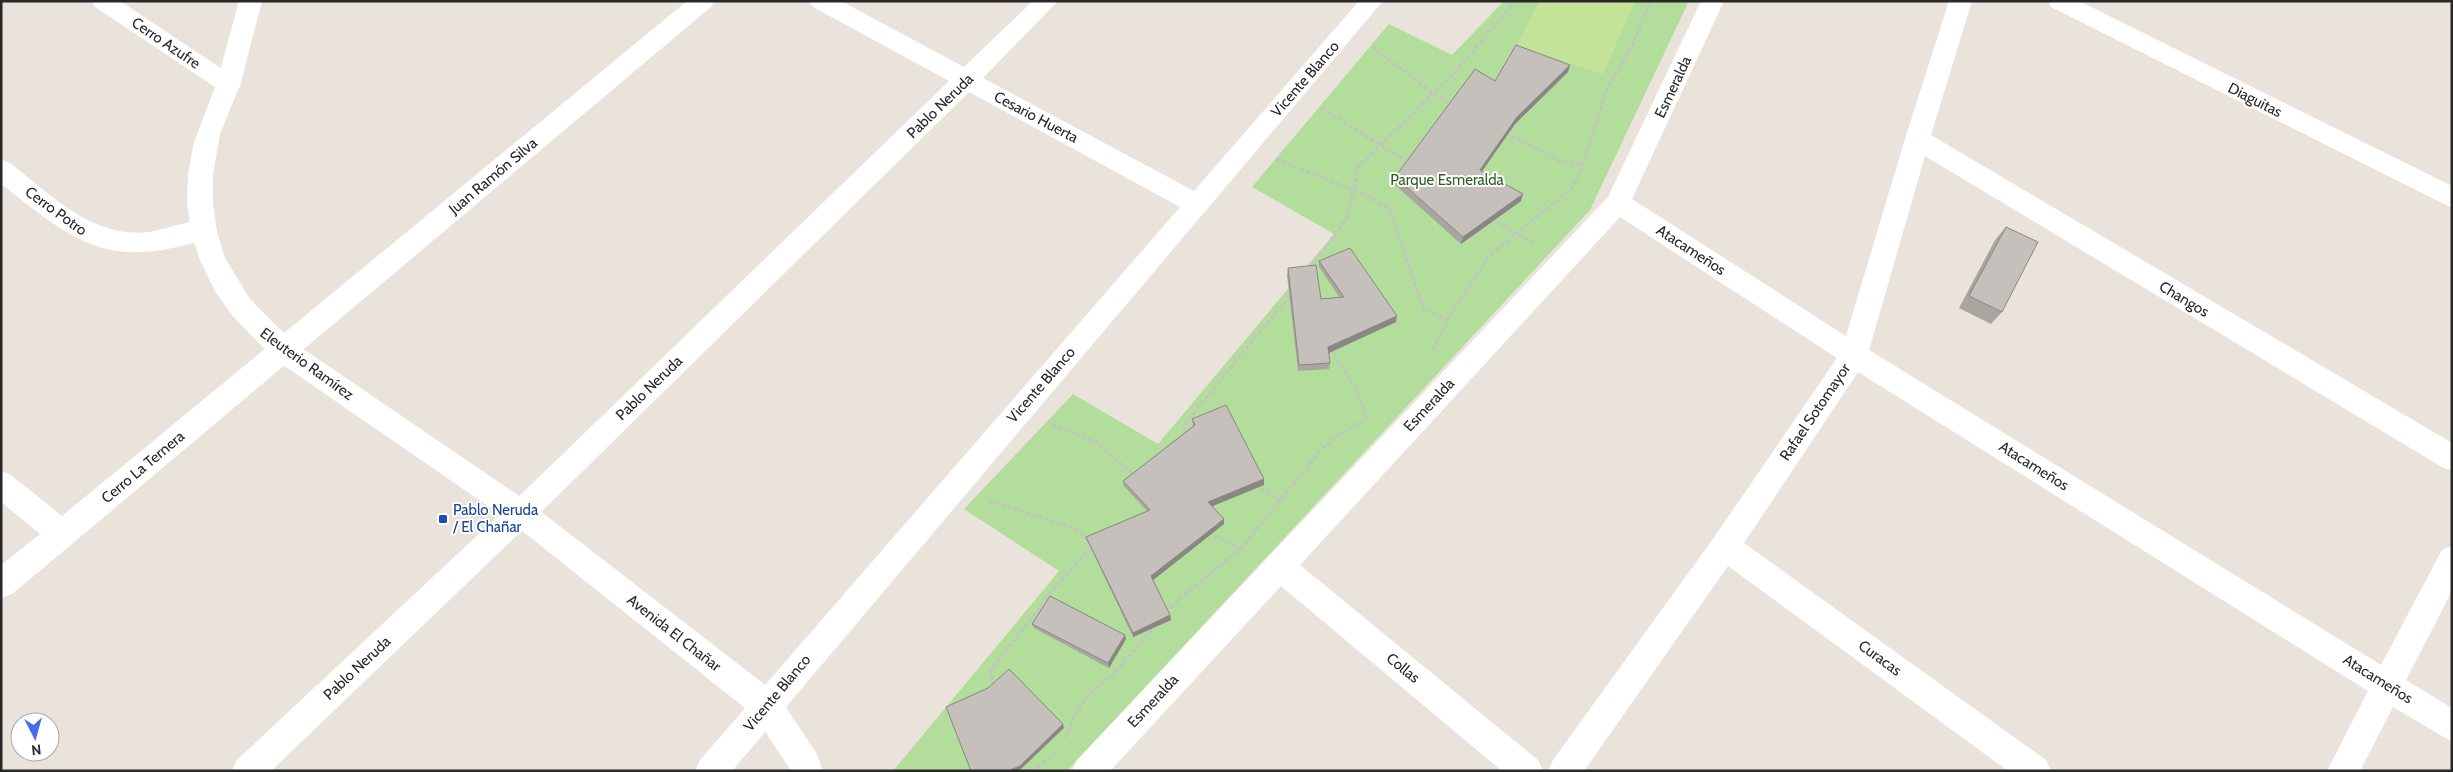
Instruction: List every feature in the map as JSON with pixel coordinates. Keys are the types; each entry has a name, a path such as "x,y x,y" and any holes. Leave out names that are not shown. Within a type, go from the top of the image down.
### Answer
{"street":[{"name":"Cerro Azufre","path":"103,1 228,85"},
{"name":"Eleuterio Ramírez","path":"251,1 228,85 215,114 206,142 201,172 200,201 203,230 211,258 224,285 241,310 283,350 521,513"},
{"name":"Juan Ramón Silva","path":"283,350 703,1"},
{"name":"Cesario Huerta","path":"821,1 1197,204"},
{"name":"Pablo Neruda","path":"248,771 521,513 1047,1"},
{"name":"Vicente Blanco","path":"711,771 1372,1"},
{"name":"Esmeralda","path":"1088,771 1618,203 1714,1"},
{"name":"Rafael Sotomayor","path":"1564,771 1725,546 1854,355 1917,139 1960,1"},
{"name":"Diaguitas","path":"2059,1 2452,198"},
{"name":"Changos","path":"1917,139 2452,458"},
{"name":"Cerro Potro","path":"1,170 74,226 89,236 107,242 153,244 203,230"},
{"name":"Atacameños","path":"1618,203 1854,355 2452,726"},
{"name":"Cerro La Ternera","path":"1,584 283,350"},
{"path":"1,484 62,534"},
{"name":"Avenida El Chañar","path":"521,513 766,705 806,765 807,771"},
{"name":"Curacas","path":"1725,546 2036,771"},
{"path":"2343,771 2386,684 2452,560"},
{"name":"Collas","path":"1279,566 1528,771"}],"path":[{"path":"1308,272 1348,216 1358,167 1434,94 1516,1"},
{"path":"1432,350 1448,320 1489,256 1571,189 1583,162 1606,91 1631,48 1651,1"},
{"path":"1348,29 1434,94 1460,108"},
{"path":"1294,92 1382,144 1413,166"},
{"path":"1502,130 1563,163 1583,162"},
{"path":"1246,147 1354,190 1389,208 1424,310 1448,320"},
{"path":"1484,213 1516,234 1569,255"},
{"path":"1185,438 1184,425 1293,292"},
{"path":"1290,296 1295,300"},
{"path":"1331,347 1356,390 1367,418"},
{"path":"1017,413 1094,441 1140,481"},
{"path":"1161,619 1180,596 1241,549 1281,501 1310,461 1336,436 1375,414"},
{"path":"1252,484 1281,501"},
{"path":"951,490 1075,528 1097,554"},
{"path":"1201,530 1241,549"},
{"path":"997,690 990,672 1048,596 1092,546"},
{"path":"1143,626 1148,634"},
{"path":"1022,753 1030,771 1055,754 1066,738 1076,713 1091,692 1113,675 1154,626"}],"green space":[{"name":"Parque Esmeralda","path":"1504,1 1689,1 1590,210 1067,771 893,771 1059,571 964,509 1073,394 1158,444 1334,234 1252,187 1389,24 1452,55"},
{"path":"1539,1 1635,1 1603,74 1517,46"}],"building":[{"path":"1516,45 1570,65 1517,117 1480,170 1523,194 1463,237 1395,177 1475,69 1495,81"},
{"path":"2006,227 2038,242 2002,312 1969,296"},
{"path":"1350,248 1397,316 1328,347 1330,363 1299,365 1288,268 1316,265 1321,299 1344,297 1319,261"},
{"path":"1226,405 1264,479 1208,502 1224,519 1151,576 1170,615 1133,633 1086,537 1150,510 1123,481 1195,425 1192,419"},
{"path":"1050,596 1125,635 1108,663 1032,624"},
{"path":"1009,669 1063,724 1020,766 1008,771 971,771 946,707 988,688"}],"place":[{"name":"Pablo Neruda / El Chañar","path":"443,519"}]}
